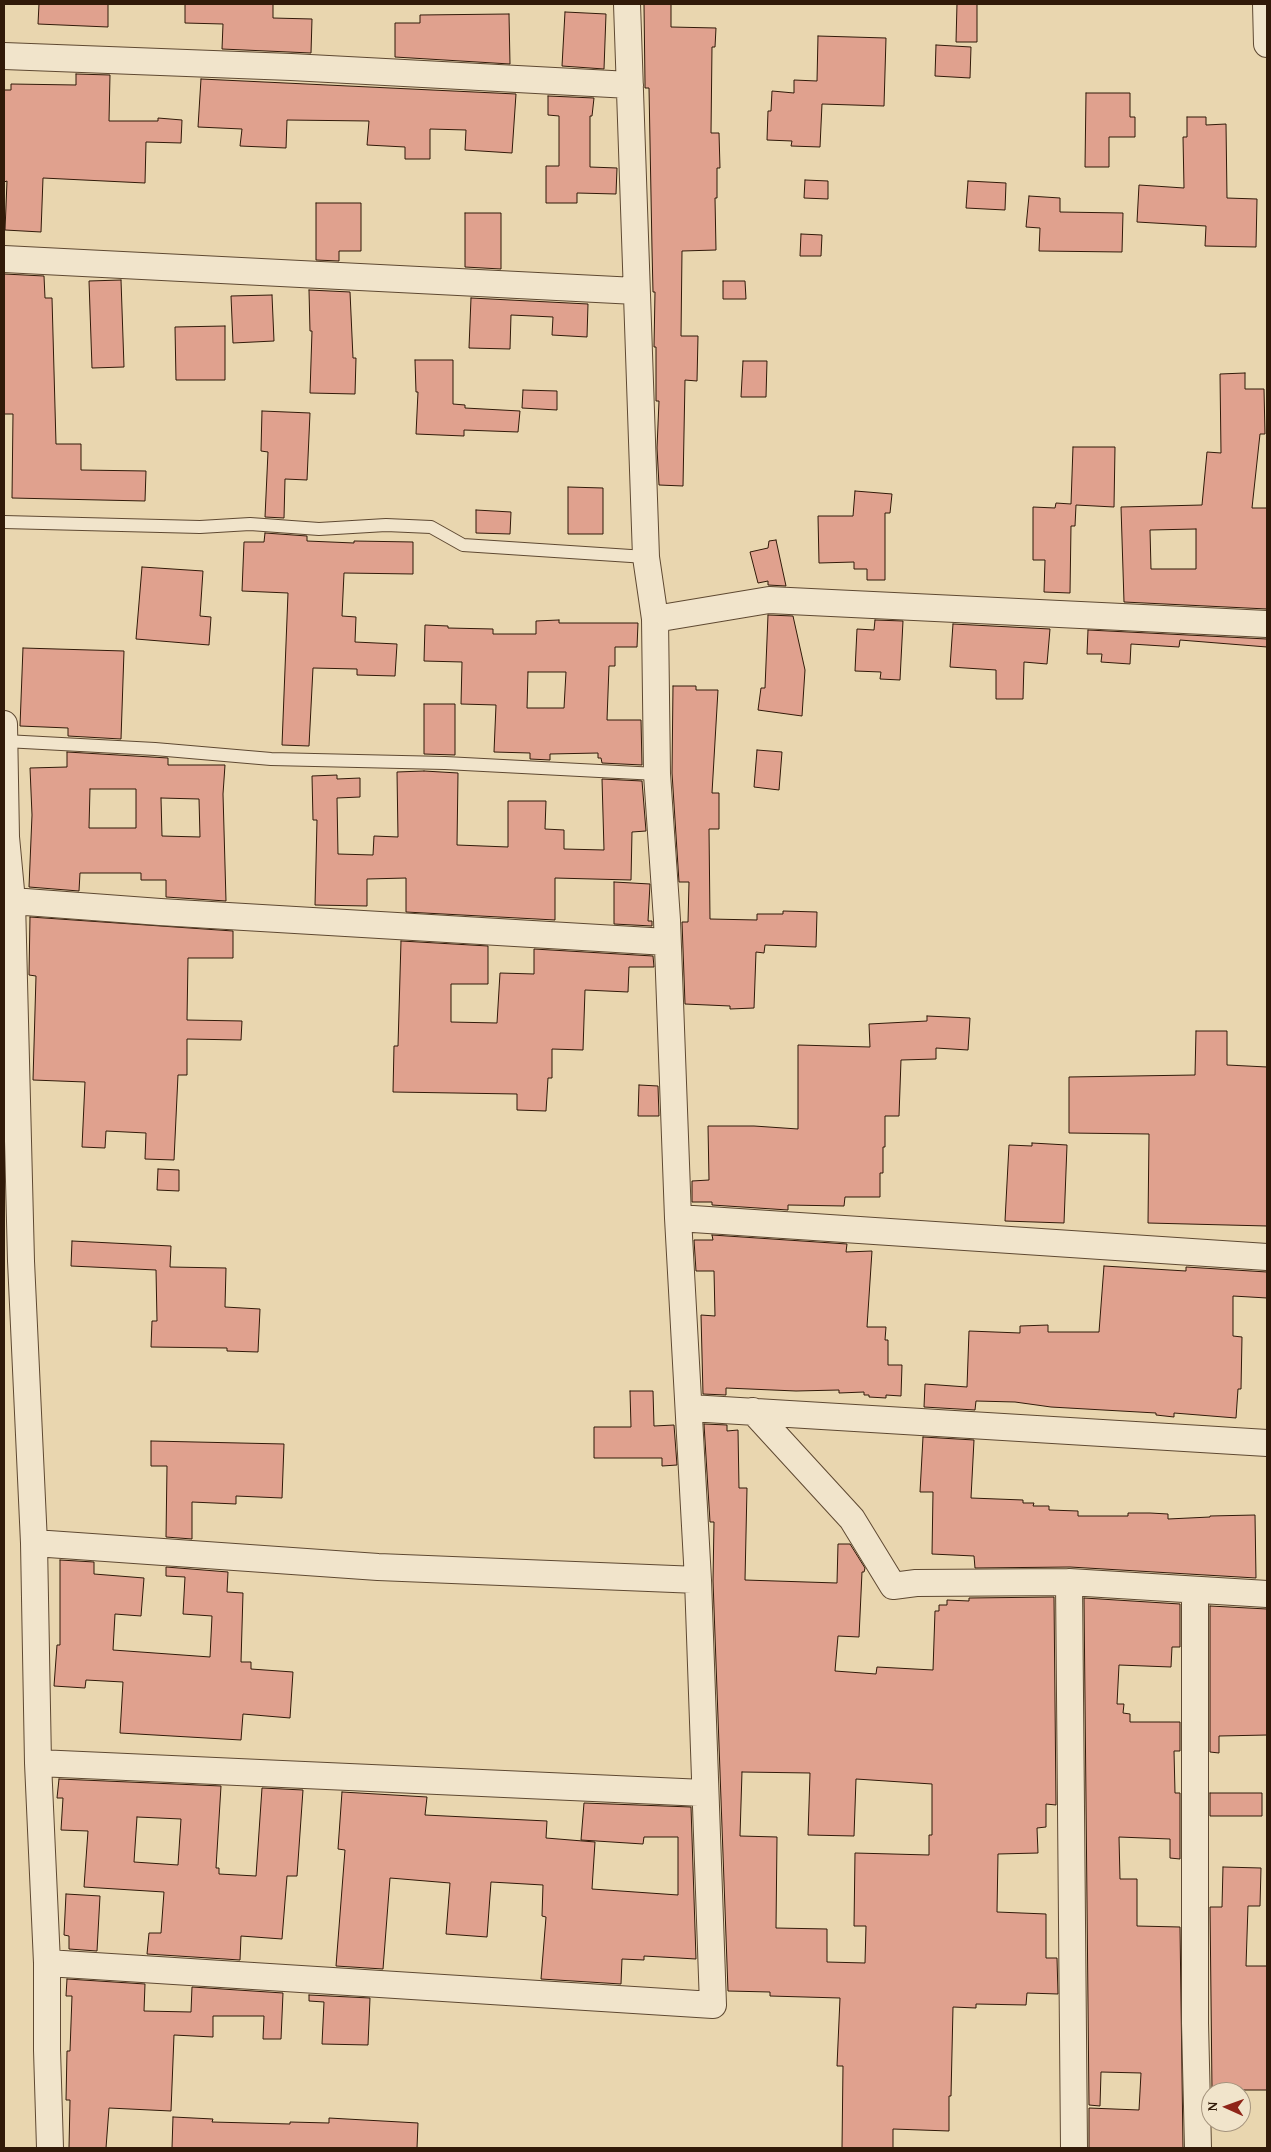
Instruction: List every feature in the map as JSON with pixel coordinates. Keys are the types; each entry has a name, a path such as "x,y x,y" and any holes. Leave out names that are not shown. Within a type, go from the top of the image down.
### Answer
{"street":[{"path":"47,1963 712,2005 698,1580 690,1408 678,1218 667,942 657,774 655,619 646,556 627,4"},
{"path":"1266,4 1267,44"},
{"path":"4,56 291,67 630,85"},
{"path":"4,259 636,291"},
{"path":"655,619 769,600 1267,624"},
{"path":"5,732 6,837 12,900 14,1344 34,1543 38,1763 47,1963 50,2148"},
{"path":"12,900 160,912 667,942"},
{"path":"678,1218 1267,1257"},
{"path":"690,1408 1267,1443"},
{"path":"753,1411 852,1519 893,1586 916,1583 1069,1582 1267,1594"},
{"path":"34,1543 378,1567 698,1580"},
{"path":"1069,1582 1074,2148"},
{"path":"1195,1591 1195,2023 1198,2148"},
{"path":"38,1763 704,1793"}],"lane":[{"path":"4,522 200,527 250,524 319,529 386,525 431,527 463,545 646,556"},
{"path":"5,732 155,749 271,759 445,763 657,774"}],"building":[{"path":"39,4 108,4 108,27 38,24"},
{"path":"185,4 273,4 273,18 312,19 311,53 222,49 223,24 185,23"},
{"path":"644,4 671,4 671,27 716,28 715,47 712,47 711,133 719,133 720,168 717,168 717,198 715,198 716,250 682,251 681,336 698,336 697,381 685,380 683,486 659,485 657,448 659,401 656,401 649,88 645,88"},
{"path":"957,4 977,4 977,42 956,42"},
{"path":"565,12 606,14 604,69 562,66"},
{"path":"509,14 510,64 395,57 395,23 420,23 420,15"},
{"path":"818,36 886,38 884,106 822,104 820,147 791,146 792,141 767,140 768,111 771,111 772,91 794,93 794,80 817,81"},
{"path":"936,45 971,47 970,78 935,76"},
{"path":"76,74 110,75 109,121 158,121 158,118 182,120 181,143 146,142 145,183 43,178 41,232 5,230 7,181 4,182 4,90 11,90 11,84 76,85"},
{"path":"201,79 516,94 512,153 465,150 466,130 430,129 430,159 405,159 405,147 367,145 369,121 287,120 286,148 240,146 242,129 198,127"},
{"path":"1086,93 1130,93 1130,117 1135,117 1135,137 1109,137 1109,167 1085,167"},
{"path":"548,96 594,98 592,116 590,116 590,167 617,168 616,194 577,193 577,203 546,203 546,166 559,166 559,116 548,115"},
{"path":"1187,117 1206,117 1206,125 1226,124 1227,198 1257,199 1256,247 1205,246 1206,226 1137,222 1139,185 1184,188 1183,137 1187,137"},
{"path":"805,180 828,181 828,199 804,198"},
{"path":"968,181 1006,183 1005,210 966,208"},
{"path":"1029,196 1060,198 1060,212 1123,213 1122,252 1039,251 1040,228 1026,227"},
{"path":"316,203 361,203 361,251 339,251 339,261 316,260"},
{"path":"465,213 501,213 501,269 465,267"},
{"path":"801,234 822,235 821,256 800,256"},
{"path":"4,274 44,276 45,298 52,298 56,444 81,444 81,470 146,471 145,501 12,498 13,414 4,414"},
{"path":"121,280 124,367 92,368 89,281"},
{"path":"723,281 745,281 746,299 723,299"},
{"path":"309,290 350,292 353,358 356,358 355,394 310,393 312,331 310,331"},
{"path":"272,295 274,341 233,343 231,296"},
{"path":"471,298 588,304 587,337 552,335 553,317 511,315 510,349 469,348"},
{"path":"225,326 225,380 176,380 175,327"},
{"path":"415,360 453,360 453,404 465,405 465,408 520,411 518,432 464,430 464,436 416,434 418,392 416,392"},
{"path":"743,361 767,361 766,397 741,397"},
{"path":"1245,373 1245,389 1264,389 1265,434 1260,434 1252,508 1267,508 1267,609 1124,602 1121,507 1202,505 1207,452 1221,453 1220,374","holes":["1196,529 1196,569 1151,569 1150,530"]},
{"path":"523,390 557,391 557,410 522,408"},
{"path":"262,411 310,413 307,480 285,479 284,518 265,517 268,452 261,451"},
{"path":"1073,447 1115,447 1114,507 1076,505 1075,526 1071,526 1070,593 1044,592 1045,560 1033,560 1033,507 1055,508 1056,503 1071,504"},
{"path":"568,487 603,488 603,534 568,534"},
{"path":"855,491 892,494 890,513 885,513 885,580 867,580 867,569 854,569 854,562 819,563 818,516 853,516"},
{"path":"476,510 511,512 510,534 476,533"},
{"path":"265,533 307,536 307,541 354,543 354,541 413,542 413,574 344,573 342,616 356,617 355,642 397,644 395,676 357,675 357,669 313,668 309,746 282,745 288,593 242,591 244,542 264,542"},
{"path":"776,540 786,586 768,585 768,581 758,583 750,552 768,548 769,541"},
{"path":"142,567 203,571 200,616 211,617 209,645 136,639"},
{"path":"768,615 793,616 805,670 802,716 758,710 761,688 765,688"},
{"path":"559,620 559,623 638,623 637,647 615,647 615,666 609,666 607,720 641,720 642,765 602,763 601,758 598,758 598,753 550,754 550,760 530,759 530,753 494,752 496,705 461,704 462,662 424,661 425,625 448,626 448,628 493,629 493,634 536,634 536,621","holes":["528,672 566,672 564,708 527,708"]},
{"path":"875,620 903,621 900,680 880,679 881,672 855,671 857,629 874,630"},
{"path":"953,624 1050,629 1047,664 1024,662 1023,699 996,699 996,670 950,667"},
{"path":"1088,630 1267,639 1267,647 1180,640 1179,647 1131,644 1130,664 1101,662 1102,654 1087,654"},
{"path":"23,648 124,651 121,739 68,736 68,728 20,726"},
{"path":"673,686 696,686 696,690 718,690 712,793 719,793 719,829 709,829 710,919 757,920 757,914 783,914 783,911 817,912 816,947 765,945 764,953 756,952 754,1008 730,1009 730,1006 685,1004 682,922 688,922 689,882 679,882 672,773"},
{"path":"424,704 455,704 455,755 424,754"},
{"path":"757,750 782,752 779,790 754,787"},
{"path":"67,752 168,758 168,765 225,765 223,794 226,901 166,897 166,880 141,880 141,873 80,873 79,891 29,887 32,815 30,768 67,767","holes":["90,789 136,789 136,828 89,828","161,798 199,799 200,837 162,836"]},
{"path":"397,772 458,773 457,845 508,847 508,801 546,801 545,829 564,830 564,849 604,850 602,779 642,781 646,831 632,832 631,880 555,878 555,920 406,912 406,878 367,879 367,906 315,905 317,820 313,820 312,776 337,775 337,779 360,778 360,797 337,798 338,854 373,855 374,836 398,837"},
{"path":"614,882 650,884 648,921 652,921 652,926 614,924"},
{"path":"30,917 233,931 233,958 188,958 187,1020 242,1021 241,1040 187,1039 187,1075 178,1075 174,1160 145,1159 146,1133 106,1131 105,1148 82,1147 85,1082 33,1080 36,976 29,975"},
{"path":"401,941 488,946 488,984 451,984 451,1022 497,1023 500,973 534,974 534,949 653,956 654,967 629,967 628,992 585,990 583,1050 552,1049 552,1078 548,1078 546,1111 517,1110 517,1094 393,1092 394,1046 398,1046"},
{"path":"927,1016 970,1018 968,1050 936,1048 936,1059 901,1060 899,1116 885,1116 885,1147 883,1147 883,1173 880,1173 880,1197 845,1197 844,1206 788,1205 788,1210 712,1205 712,1202 692,1202 692,1181 709,1180 708,1126 754,1126 798,1129 798,1045 870,1047 869,1024 927,1021"},
{"path":"1196,1031 1227,1031 1227,1065 1267,1067 1267,1226 1148,1223 1149,1134 1069,1133 1069,1077 1195,1075"},
{"path":"639,1085 658,1086 659,1116 638,1116"},
{"path":"1032,1143 1067,1145 1064,1223 1005,1221 1009,1145 1032,1146"},
{"path":"158,1169 179,1170 179,1191 157,1190"},
{"path":"712,1235 847,1244 846,1252 872,1251 867,1327 886,1327 885,1340 888,1340 888,1365 902,1365 901,1396 886,1395 886,1398 869,1397 869,1395 864,1395 864,1392 839,1393 839,1390 796,1391 726,1388 726,1395 703,1394 701,1315 715,1316 714,1271 696,1271 694,1240 713,1240"},
{"path":"72,1241 171,1246 170,1267 226,1268 225,1307 260,1309 258,1352 227,1351 227,1348 151,1347 152,1321 157,1321 156,1270 71,1266"},
{"path":"1104,1266 1186,1271 1186,1267 1267,1272 1267,1298 1233,1296 1233,1336 1242,1337 1241,1389 1238,1389 1236,1418 1174,1413 1174,1417 1156,1415 1156,1413 1051,1407 1015,1402 976,1401 975,1410 924,1407 925,1384 967,1387 969,1331 1020,1333 1020,1326 1048,1325 1048,1332 1099,1332"},
{"path":"630,1391 653,1391 654,1426 674,1425 677,1465 662,1466 662,1458 594,1458 594,1427 631,1427"},
{"path":"704,1424 727,1425 727,1431 738,1430 739,1488 747,1488 745,1580 837,1583 838,1544 850,1544 865,1568 864,1572 862,1572 859,1637 838,1636 835,1671 876,1674 877,1667 933,1670 935,1611 939,1611 939,1605 947,1605 947,1600 969,1601 969,1598 1054,1597 1056,1805 1046,1804 1046,1827 1037,1828 1038,1853 998,1854 997,1912 1046,1914 1046,1958 1057,1958 1058,1994 1027,1993 1026,2005 976,2004 976,2008 953,2007 949,2131 893,2129 893,2148 842,2148 843,2066 837,2066 840,1998 770,1996 770,1992 728,1991 713,1581 714,1522 710,1522","holes":["742,1772 810,1773 808,1835 854,1836 856,1779 932,1784 932,1835 929,1835 929,1855 855,1853 854,1926 866,1926 865,1963 827,1962 827,1929 776,1928 777,1837 740,1836"]},
{"path":"923,1437 974,1440 971,1498 1023,1500 1023,1503 1034,1503 1033,1506 1049,1506 1049,1510 1078,1511 1078,1516 1128,1516 1128,1513 1150,1513 1168,1514 1168,1519 1255,1515 1256,1578 1070,1567 975,1568 974,1556 932,1554 933,1492 920,1492"},
{"path":"151,1441 284,1444 282,1498 236,1496 236,1504 192,1502 192,1539 166,1537 167,1466 151,1466"},
{"path":"60,1560 94,1562 94,1574 144,1578 141,1616 115,1614 113,1650 210,1657 212,1616 183,1614 185,1577 166,1576 166,1567 228,1572 227,1592 243,1593 241,1662 251,1662 251,1669 293,1672 290,1718 243,1714 241,1740 120,1733 123,1682 86,1680 85,1688 54,1686 57,1645 60,1645"},
{"path":"1084,1598 1180,1604 1180,1647 1172,1647 1171,1667 1119,1665 1117,1704 1124,1704 1123,1713 1130,1714 1130,1722 1180,1722 1180,1751 1174,1751 1175,1793 1180,1793 1180,1859 1170,1858 1170,1839 1119,1837 1120,1879 1137,1879 1137,1926 1180,1927 1183,2148 1089,2148 1089,2108 1139,2110 1141,2073 1101,2072 1100,2106 1089,2105"},
{"path":"1210,1606 1267,1609 1267,1735 1219,1736 1219,1753 1210,1752"},
{"path":"59,1779 221,1786 216,1868 219,1868 219,1874 256,1876 262,1788 303,1790 297,1876 287,1876 282,1939 241,1936 240,1960 147,1954 149,1933 161,1933 164,1892 84,1887 88,1831 61,1830 63,1798 57,1798","holes":["137,1817 181,1819 178,1865 134,1862"]},
{"path":"342,1792 427,1797 425,1815 547,1821 546,1838 595,1842 592,1889 678,1895 678,1837 644,1837 643,1844 581,1840 584,1803 691,1807 696,1959 644,1956 644,1960 622,1959 621,1984 541,1979 546,1917 542,1916 543,1885 491,1882 487,1937 446,1934 450,1883 390,1878 383,1969 336,1966 345,1850 338,1849"},
{"path":"1210,1793 1262,1793 1262,1816 1210,1816"},
{"path":"1223,1867 1261,1868 1260,1906 1248,1906 1246,1966 1267,1966 1267,2090 1251,2090 1251,2082 1212,2082 1210,1907 1222,1907"},
{"path":"66,1894 100,1896 97,1951 69,1949 69,1936 64,1935"},
{"path":"67,1979 145,1984 144,2011 191,2012 192,1987 283,1993 281,2039 263,2039 264,2016 213,2016 213,2037 174,2035 171,2111 109,2108 106,2148 69,2148 70,2100 66,2100 67,2051 70,2051 72,1996 66,1996"},
{"path":"309,1995 370,1998 368,2045 322,2044 324,2002 309,2001"},
{"path":"173,2117 213,2119 212,2122 290,2124 290,2122 329,2123 329,2118 418,2123 417,2148 172,2148"}]}
